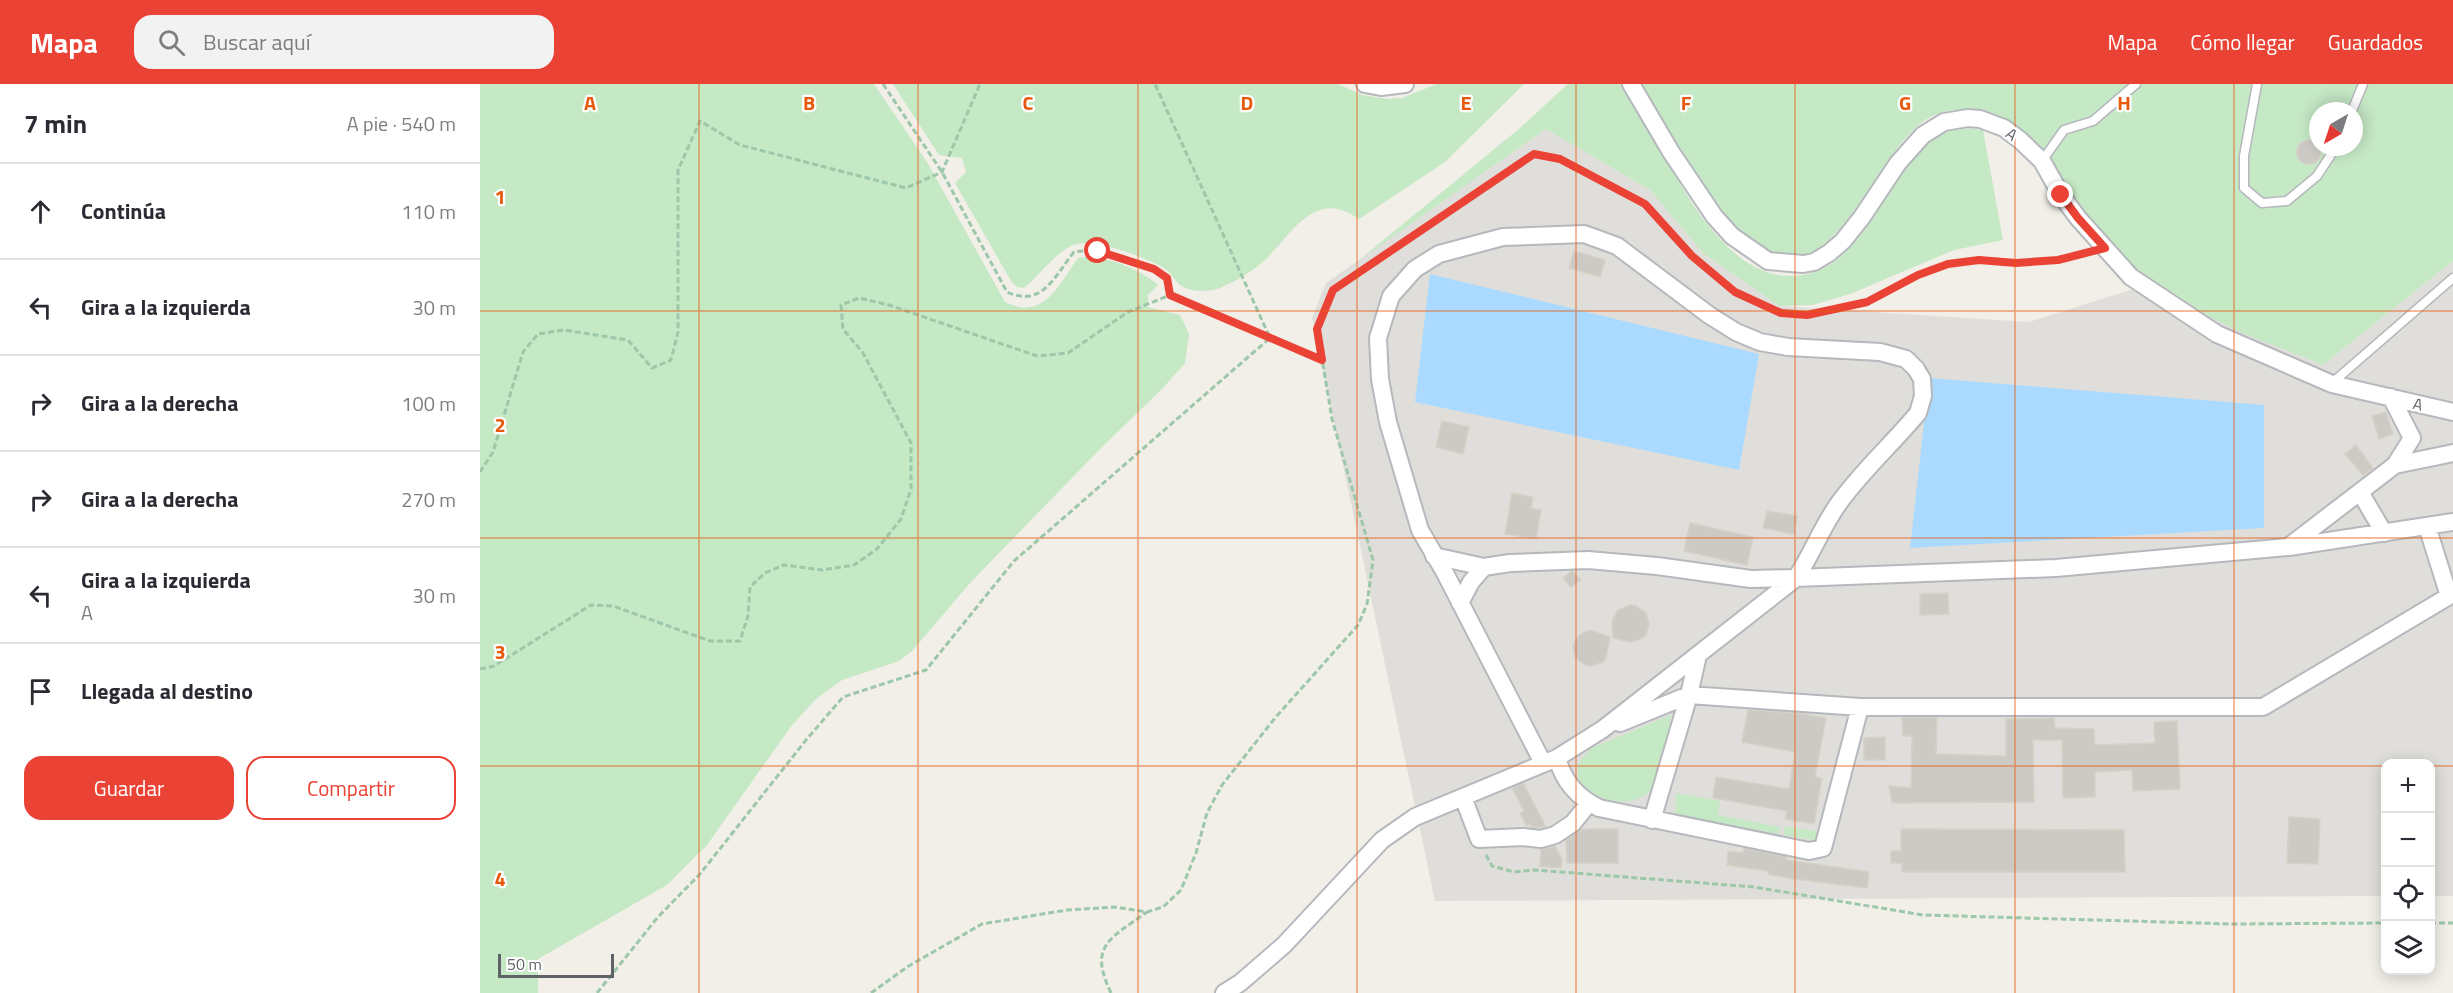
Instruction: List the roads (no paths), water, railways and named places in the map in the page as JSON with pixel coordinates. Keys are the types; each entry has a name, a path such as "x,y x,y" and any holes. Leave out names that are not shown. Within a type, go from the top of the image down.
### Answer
{"street":[{"path":"1365,84 1381,87 1405,84"},
{"name":"A","path":"1631,84 1671,152 1714,216 1732,236 1768,261 1803,264 1814,262 1829,253 1843,241 1862,218 1911,146 1928,130 1944,122 1968,118 1993,123 2020,140 2042,161 2061,195 2078,218 2131,277 2217,334 2332,384 2453,412"},
{"path":"1224,993 1240,983 1284,945 1382,840 1415,817 1550,761 1603,729 1796,578 1842,498 1918,413 1923,396 1922,379 1906,358 1880,352 1788,347 1760,342 1736,332 1709,315 1617,246 1584,234 1503,237 1439,254 1414,269 1391,296 1378,338 1380,379 1388,422 1419,530 1550,761 1566,783 1589,803 1599,808 1809,851 1823,848 1860,707"},
{"path":"2288,547 2395,465 2412,438 2391,397"},
{"path":"2395,465 2453,453"},
{"path":"2360,492 2384,533"},
{"path":"1434,556 1484,567 1510,563 1588,560 1657,566 1751,579 1796,578 2055,568 2288,547 2453,522"},
{"path":"1603,729 1689,695 1860,707 2264,707 2449,596 2427,526"},
{"path":"1460,603 1471,582 1484,567"},
{"path":"1652,820 1689,695 1698,655"},
{"path":"1462,797 1479,839 1522,837 1541,839 1555,835 1574,823 1589,803"}],"lane":[{"path":"2042,161 2064,130 2093,121 2136,84"},
{"path":"2256,84 2244,156 2244,188 2262,203 2287,201 2316,176 2330,156"},
{"path":"2356,102 2363,84"},
{"path":"2332,384 2453,278"}],"water":[{"path":"1430,274 1759,354 1739,470 1415,402"},
{"path":"1929,378 2264,405 2264,528 1910,548"}]}
